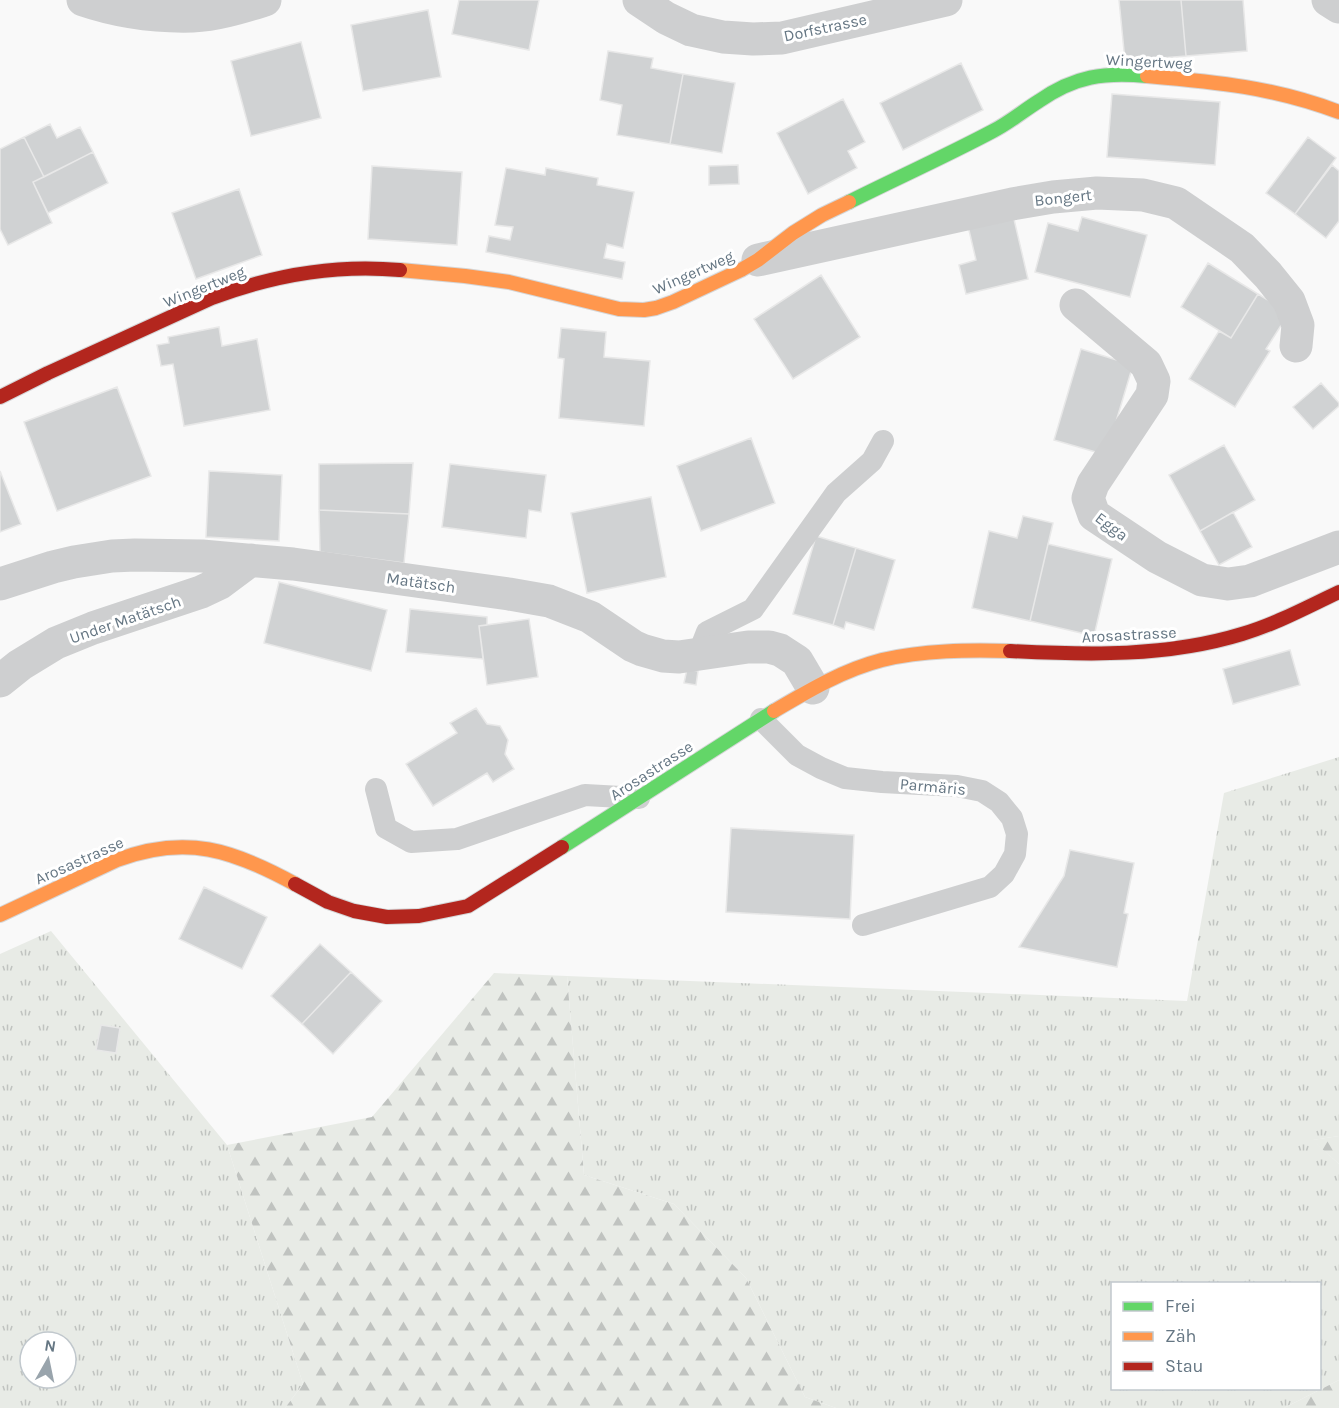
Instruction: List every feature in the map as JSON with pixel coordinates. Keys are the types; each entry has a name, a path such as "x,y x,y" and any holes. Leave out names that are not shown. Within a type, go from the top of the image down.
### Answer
{"main road":[{"name":"Wingertweg","path":"0,398 48,373 212,298 238,288 293,274 351,269 427,272 509,282 619,309 644,310 673,302 741,270 822,215 994,131 1050,93 1084,78 1127,74 1239,84 1309,100 1339,112"},
{"name":"Arosastrasse","path":"0,915 115,860 138,852 181,847 203,848 243,858 315,896 364,914 393,918 443,913 468,906 761,718 813,688 855,669 882,660 939,652 1102,653 1188,647 1266,626 1339,592"}],"street":[{"path":"83,0 99,6 142,14 193,16 237,9 265,0"},
{"name":"Dorfstrasse","path":"639,0 666,18 691,30 723,37 753,39 782,38 946,0"},
{"path":"1328,0 1339,7"},
{"name":"Bongert","path":"758,260 1053,196 1096,193 1143,195 1176,203 1242,248 1268,274 1290,301 1298,324 1296,346"},
{"name":"Egga","path":"1076,305 1146,364 1154,381 1149,401 1093,484 1088,498 1094,515 1156,557 1202,580 1228,584 1250,581 1339,547"},
{"name":"Matätsch","path":"0,584 53,567 112,556 202,556 304,566 542,600 562,605 590,617 642,650 663,656 679,657 748,647 769,647 780,650 797,662 813,688"},
{"name":"Under Matätsch","path":"0,681 20,665 56,643 201,592 220,583 251,560"}],"lane":[{"path":"698,655 707,632 753,609 836,493 872,461 883,441"},
{"name":"Parmäris","path":"761,718 797,755 844,778 957,786 982,791 999,802 1012,818 1017,834 1015,854 1004,874 990,887 863,925"},
{"path":"376,789 386,828 411,842 457,839 585,795 639,798"}],"green space":[{"path":"1339,757 1339,1136 1313,1140 1339,1164 1339,1380 1321,1389 1321,1282 1111,1282 1111,1390 1319,1390 1284,1408 836,1408 805,1397 746,1278 674,1204 584,1175 567,976 1187,1001 1224,793"},
{"path":"51,931 227,1145 303,1384 285,1408 0,1408 0,954"},
{"path":"494,973 567,976 584,1175 674,1204 746,1278 805,1397 836,1408 285,1408 303,1384 227,1145 372,1117"},
{"path":"1339,1136 1339,1164 1312,1140"},
{"path":"1339,1380 1339,1408 1284,1408 1321,1390"}],"building":[{"path":"459,0 539,0 529,50 452,34"},
{"path":"1119,0 1181,0 1186,56 1125,61"},
{"path":"1181,0 1243,0 1247,51 1186,56"},
{"path":"428,10 441,77 363,91 351,25"},
{"path":"301,42 321,118 251,136 231,61"},
{"path":"608,51 653,58 651,68 683,74 670,144 617,135 622,105 600,100"},
{"path":"961,63 983,110 903,150 880,103"},
{"path":"683,74 735,83 722,153 670,144"},
{"path":"1112,94 1220,102 1215,165 1107,157"},
{"path":"843,99 865,142 848,151 857,168 808,194 777,133"},
{"path":"50,124 57,138 80,127 93,152 44,177 24,137"},
{"path":"24,137 44,177 33,182 52,223 8,245 0,229 0,149"},
{"path":"1308,137 1336,158 1295,214 1266,193"},
{"path":"93,152 108,183 48,213 33,182"},
{"path":"738,165 739,184 709,185 709,166"},
{"path":"1332,165 1339,171 1339,221 1326,238 1295,214"},
{"path":"372,166 462,172 457,245 368,239"},
{"path":"506,168 545,175 546,168 598,178 597,185 634,192 623,248 607,244 604,258 625,262 622,279 486,252 489,236 510,240 513,227 495,225"},
{"path":"239,189 262,255 196,279 172,213"},
{"path":"1013,215 1028,279 966,294 959,265 976,260 968,226"},
{"path":"1082,217 1147,235 1130,297 1035,272 1048,223 1078,231"},
{"path":"1208,263 1258,294 1231,338 1181,307"},
{"path":"821,275 860,337 793,379 754,319"},
{"path":"1258,294 1289,313 1266,349 1270,351 1235,407 1189,379 1219,331 1231,338"},
{"path":"219,327 222,346 257,339 270,410 184,426 173,364 161,366 157,345 169,343 168,337"},
{"path":"561,328 606,332 604,357 650,361 644,426 559,418 564,359 558,358"},
{"path":"1081,349 1133,365 1106,455 1054,440"},
{"path":"1321,383 1339,403 1339,406 1313,429 1293,407"},
{"path":"117,387 151,476 57,511 24,422"},
{"path":"751,438 775,503 701,531 677,466"},
{"path":"1224,445 1255,500 1200,531 1169,475"},
{"path":"413,463 409,514 319,510 319,464"},
{"path":"450,464 546,475 541,512 529,510 526,538 442,527"},
{"path":"0,471 21,524 0,532"},
{"path":"209,471 282,475 279,541 206,537"},
{"path":"651,497 666,577 587,593 571,513"},
{"path":"319,510 409,514 404,563 320,552"},
{"path":"1233,512 1252,547 1219,565 1200,531"},
{"path":"1023,516 1053,523 1030,621 972,608 989,531 1017,538"},
{"path":"816,536 856,548 833,625 793,614"},
{"path":"1048,544 1112,559 1094,636 1030,621"},
{"path":"856,548 895,560 874,630 846,622 844,629 833,625"},
{"path":"279,582 387,610 371,671 264,643"},
{"path":"410,609 487,617 487,625 479,626 483,659 406,652"},
{"path":"529,619 538,677 487,685 479,626"},
{"path":"1290,650 1300,685 1233,704 1223,669"},
{"path":"687,669 698,671 696,685 684,683"},
{"path":"476,708 487,724 500,726 508,740 505,754 514,769 493,782 487,773 433,806 406,764 457,733 450,723"},
{"path":"731,828 854,835 850,919 726,912"},
{"path":"1070,850 1134,863 1124,913 1128,914 1117,967 1019,947 1064,876"},
{"path":"204,887 267,917 242,969 179,939"},
{"path":"320,944 351,972 302,1024 271,996"},
{"path":"351,972 382,1001 333,1054 302,1024"},
{"path":"101,1025 120,1028 116,1053 96,1050"}],"traffic: fast":[{"path":"849,202 999,128 1065,86 1103,76 1147,76"},
{"path":"562,847 774,711"}],"traffic: slow":[{"path":"1147,76 1221,83 1267,91 1339,112"},
{"path":"400,270 509,282 619,309 644,310 673,302 741,270 793,233 849,202"},
{"path":"774,711 840,675 882,660 930,652 1010,651"},
{"path":"0,915 117,860 165,848 187,847 230,855 251,862 295,884"}],"traffic: jam":[{"path":"0,397 212,298 235,290 281,277 328,270 400,270"},
{"path":"1010,651 1127,653 1185,647 1255,630 1339,592"},
{"path":"295,884 328,902 354,911 387,917 419,916 468,906 562,847"}]}
